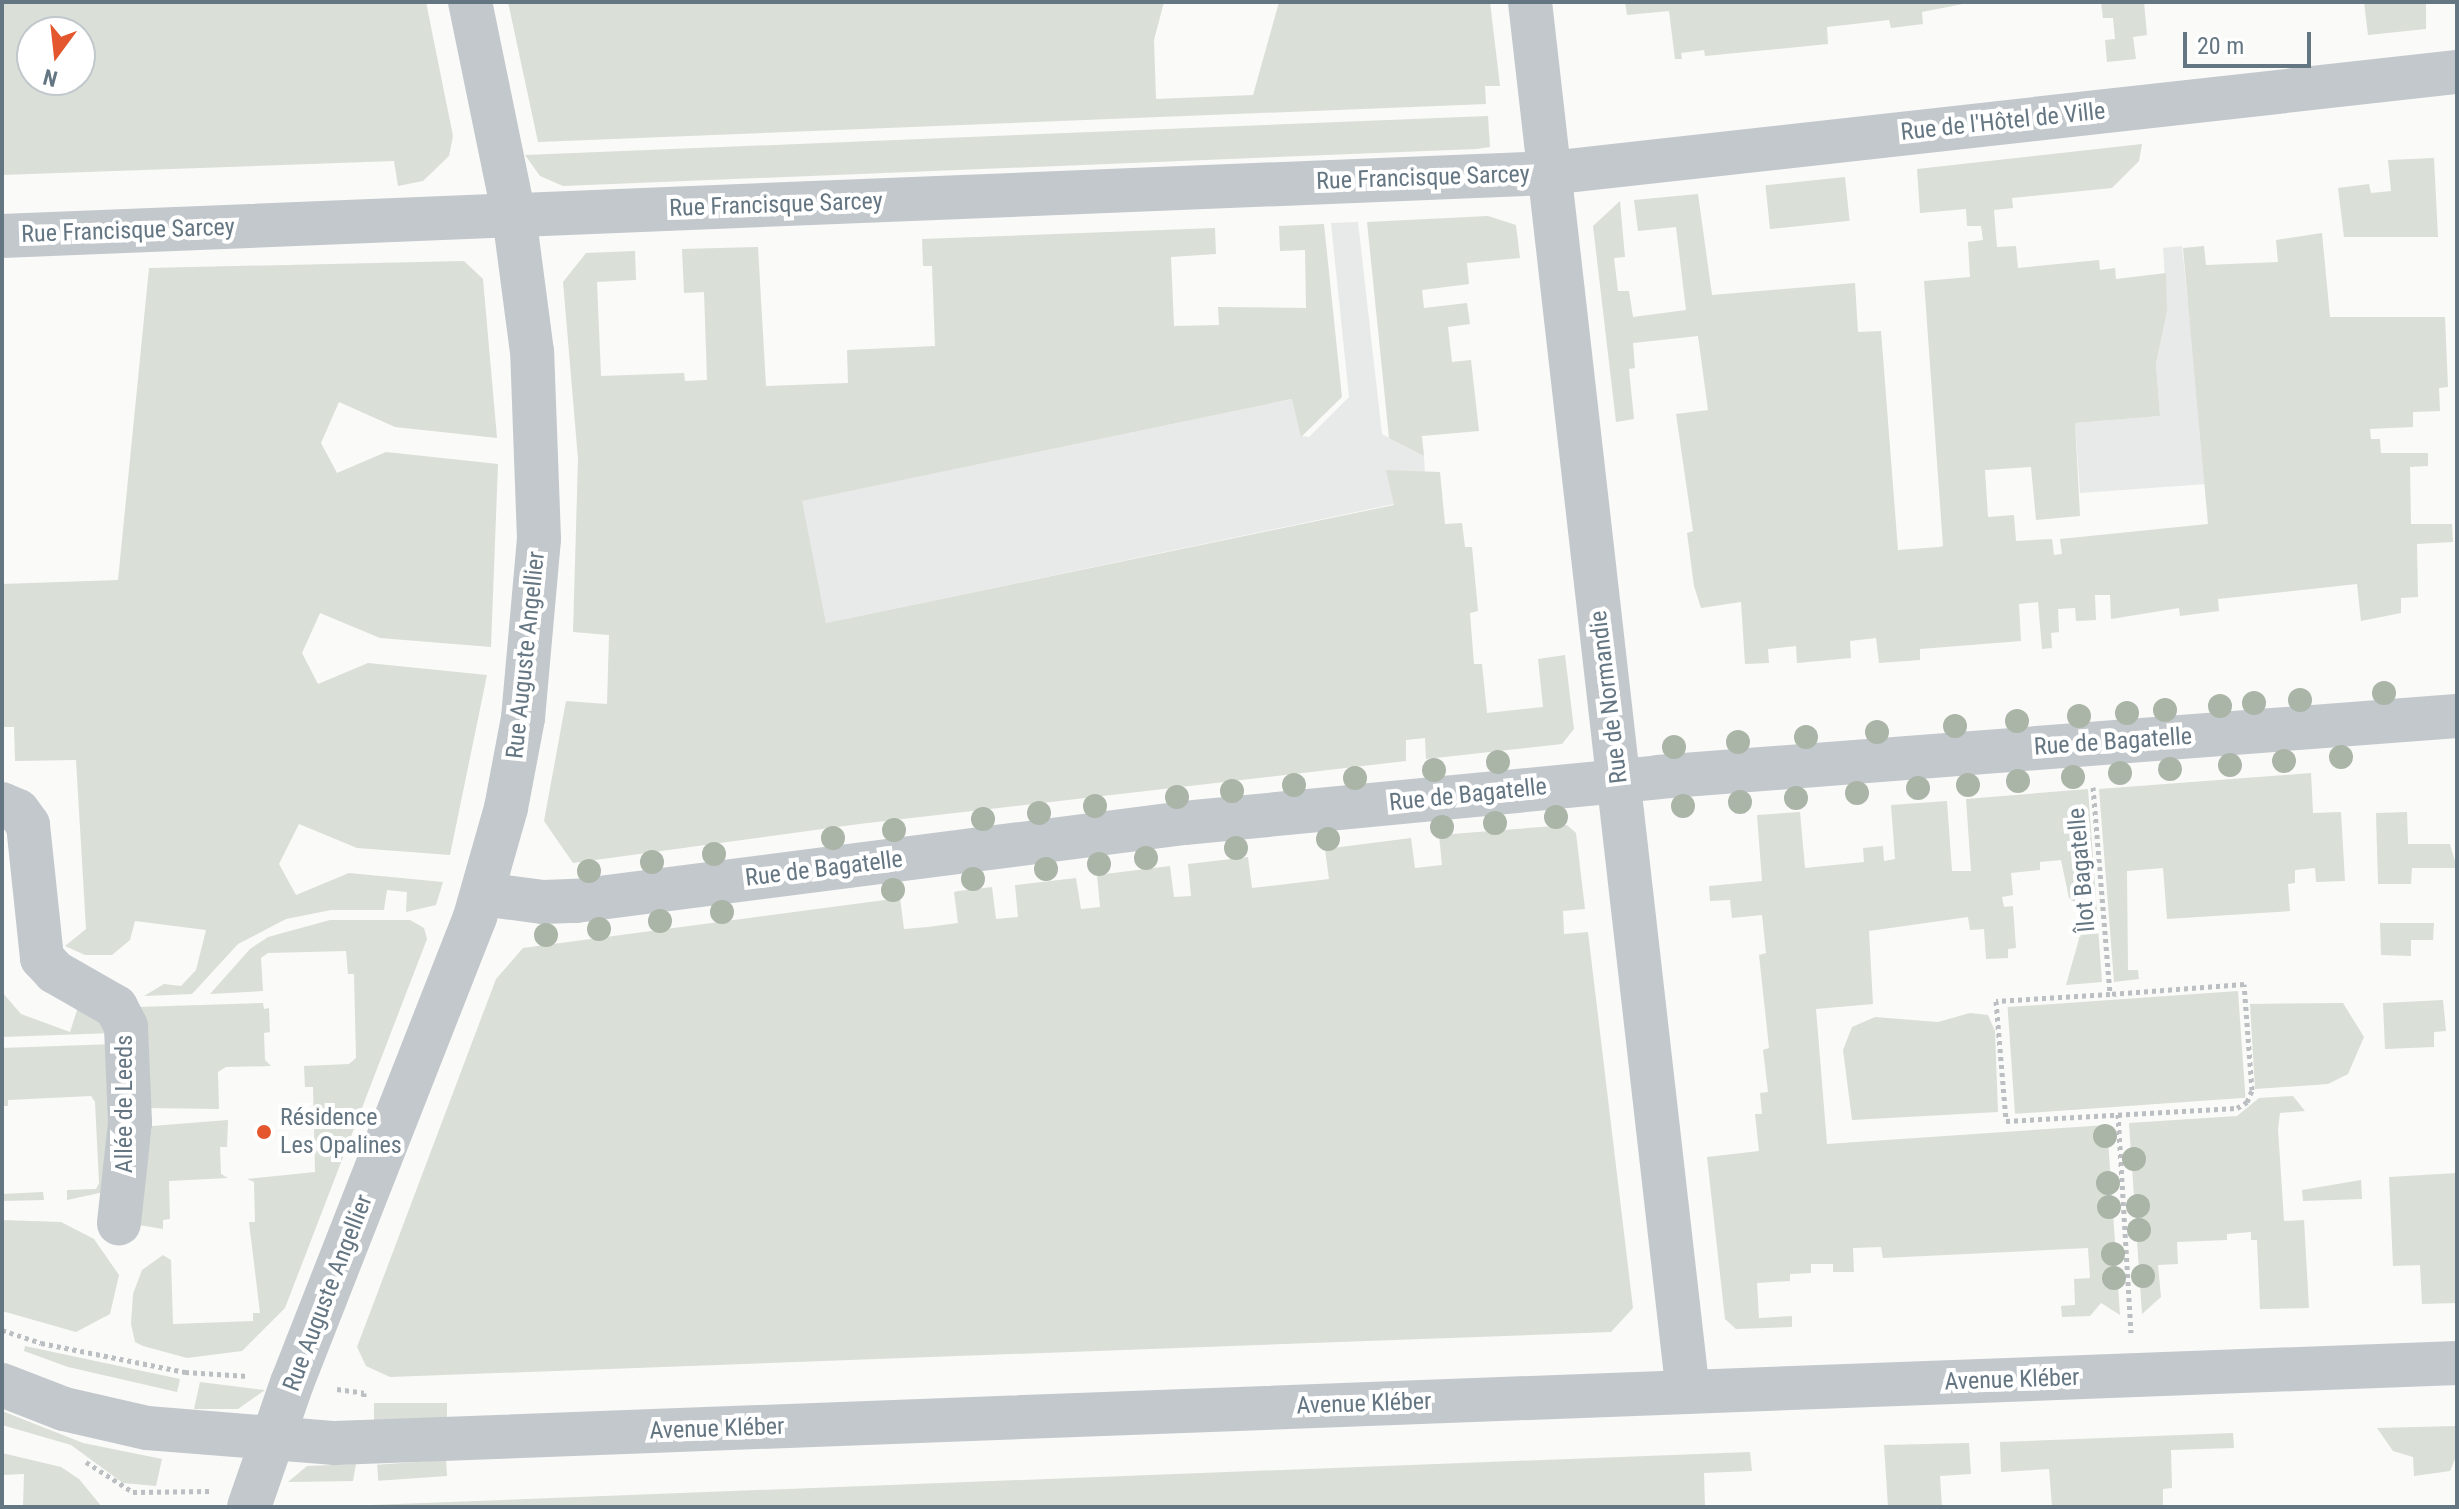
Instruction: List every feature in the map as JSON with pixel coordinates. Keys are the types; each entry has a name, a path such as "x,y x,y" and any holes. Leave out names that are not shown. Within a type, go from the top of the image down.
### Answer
{"street":[{"name":"Rue Auguste Angellier","path":"249,1507 292,1383 482,894 519,745 538,570 532,352 514,216 470,2"},
{"name":"Rue de Normandie","path":"1530,2 1688,1392"},
{"name":"Rue de l'Hôtel de Ville","path":"1549,173 2457,72"},
{"name":"Rue Francisque Sarcey","path":"2,236 1549,173"},
{"name":"Rue de Bagatelle","path":"482,894 543,902 576,901 1138,828 1618,781 2457,716"},
{"name":"Allée de Leeds","path":"2,804 18,811 28,825 42,958 55,972 116,1007 126,1027 130,1123 119,1223"},
{"name":"Avenue Kléber","path":"2,1385 64,1409 123,1424 272,1441 365,1442 2457,1363"}],"path":[{"name":"Îlot Bagatelle","path":"2089,744 2110,994"},
{"path":"2244,984 2250,1097 2237,1108 2006,1121 1996,1001 2110,994 2244,984"},
{"path":"2118,1114 2131,1339"},
{"path":"2,1330 41,1343 185,1372 364,1393 365,1442"}],"shaded area":[{"path":"2,2 426,2 453,136 449,156 423,181 398,186 394,161 2,175"},
{"path":"508,2 1164,2 1154,40 1156,99 1253,95 1279,2 1490,2 1500,86 1485,86 1486,104 538,142"},
{"path":"1625,2 1973,2 1922,12 1923,24 1891,28 1889,20 1827,27 1828,44 1705,56 1704,50 1681,53 1682,59 1675,59 1669,11 1627,15"},
{"path":"2101,2 2144,2 2147,35 2133,37 2136,59 2107,62 2105,40 2115,39 2113,18 2103,18"},
{"path":"2364,2 2426,4 2426,29 2368,35"},
{"path":"1488,116 1490,147 1476,149 563,186 540,176 525,155"},
{"path":"2142,144 2139,161 2112,188 2012,198 2013,208 1994,210 1997,247 2016,246 2018,268 2099,260 2100,270 2115,268 2116,279 2166,273 2167,311 2156,364 2160,416 2075,423 2080,516 2036,520 2031,467 1985,470 1988,517 2014,515 2016,541 2052,539 2054,555 2062,554 2060,539 2208,524 2183,248 2204,246 2206,265 2278,262 2276,240 2322,233 2330,317 2445,317 2448,387 2439,388 2440,411 2413,412 2413,427 2370,429 2371,439 2380,439 2381,453 2428,453 2428,466 2410,467 2411,524 2452,524 2453,542 2417,544 2418,597 2401,598 2401,613 2361,621 2357,584 2218,599 2219,611 2180,616 2179,608 2111,619 2110,595 2095,595 2096,620 2076,621 2075,608 2058,609 2059,632 2051,633 2052,648 2042,649 2038,602 2019,604 2021,641 1920,649 1920,660 1879,663 1876,638 1850,641 1851,658 1797,663 1796,646 1768,649 1769,663 1745,664 1741,602 1701,608 1694,586 1687,533 1693,531 1676,414 1708,410 1698,336 1633,343 1635,368 1629,369 1634,419 1616,422 1593,226 1620,201 1625,257 1614,258 1618,291 1629,291 1633,317 1686,310 1676,227 1638,231 1634,200 1698,194 1712,295 1855,283 1858,332 1881,331 1898,550 1939,547 1943,546 1924,281 1970,277 1968,242 1983,240 1981,226 1967,226 1966,209 1920,213 1917,169"},
{"path":"2434,158 2438,237 2344,237 2338,188 2369,184 2371,193 2391,191 2388,160"},
{"path":"1845,177 1850,221 1770,229 1765,185"},
{"path":"1488,216 1516,225 1520,258 1467,263 1469,284 1422,290 1424,308 1467,303 1470,324 1448,327 1452,362 1471,360 1479,431 1422,436 1424,456 1389,438 1367,222"},
{"path":"1358,222 1382,434 1424,456 1425,474 1387,470 1394,504 826,623 801,501 1293,399 1301,436 1309,437 1349,397 1331,223"},
{"path":"1324,224 1342,397 1301,437 1292,399 802,501 826,623 1394,505 1386,470 1440,472 1445,524 1462,523 1465,547 1472,547 1478,611 1470,613 1474,664 1482,664 1487,713 1543,707 1538,659 1565,655 1574,729 1562,744 1426,759 1425,738 1406,740 1406,761 859,824 573,863 544,821 566,701 607,704 609,635 573,632 578,459 563,282 586,253 635,251 636,280 597,282 601,376 684,373 685,381 707,380 704,292 684,293 682,249 758,247 766,386 848,383 847,350 935,346 932,266 923,266 922,239 1215,228 1216,254 1171,257 1174,326 1219,325 1218,307 1306,308 1305,250 1280,251 1279,226"},
{"path":"2182,246 2207,484 2080,493 2075,423 2160,416 2156,364 2167,311 2163,248"},
{"path":"464,261 483,279 497,438 395,427 339,402 321,443 337,473 386,452 498,464 491,647 380,638 320,613 302,653 318,684 368,663 487,675 450,855 357,848 299,824 279,864 296,895 349,873 443,882 436,905 406,912 407,892 387,890 384,910 331,910 286,919 238,944 192,994 144,996 164,984 181,986 196,970 206,930 135,921 130,940 112,955 85,955 65,946 86,929 76,760 15,761 14,727 2,727 2,584 118,580 149,268"},
{"path":"2311,773 2313,813 2341,812 2345,881 2316,882 2315,868 2295,870 2295,883 2288,884 2290,911 2167,919 2163,868 2127,871 2128,970 2138,970 2139,979 2114,982 2099,789"},
{"path":"2088,789 2102,982 2066,985 2079,939 2076,904 2069,898 2061,860 2040,862 2040,870 2011,873 2013,895 2002,897 2004,907 2013,906 2016,948 2008,949 2008,958 1986,959 1984,929 1970,930 1968,917 1869,931 1873,1004 1816,1009 1827,1144 2107,1125 2120,1315 2101,1303 2090,1316 2062,1317 2061,1306 2075,1305 2074,1279 2090,1278 2088,1248 1883,1258 1881,1247 1853,1248 1854,1272 1833,1272 1833,1264 1811,1264 1811,1273 1790,1274 1790,1281 1757,1283 1759,1318 1792,1316 1792,1327 1736,1329 1725,1319 1707,1157 1759,1151 1755,1114 1762,1114 1760,1093 1768,1092 1763,1050 1769,1048 1759,955 1766,953 1762,915 1732,918 1730,900 1710,901 1709,886 1762,881 1757,815 1800,812 1805,868 1864,862 1863,848 1883,846 1884,861 1895,859 1891,805 1947,801 1952,871 1971,871 1966,799"},
{"path":"2407,812 2408,844 2450,844 2457,868 2412,868 2411,884 2378,884 2376,813"},
{"path":"1567,825 1576,833 1585,909 1563,911 1564,934 1588,932 1633,1308 1611,1332 390,1377 366,1366 357,1347 496,979 523,948 900,898 904,929 928,927 958,923 954,892 992,887 996,919 1018,917 1015,885 1076,878 1081,909 1100,907 1097,875 1170,866 1174,897 1191,896 1188,864 1248,857 1252,888 1329,879 1325,849 1411,838 1415,868 1442,865 1439,835"},
{"path":"330,920 410,920 424,928 427,939 285,1308 242,1351 187,1358 143,1346 135,1342 131,1324 133,1294 142,1270 163,1255 171,1260 173,1324 253,1321 253,1313 260,1313 249,1222 255,1222 254,1182 247,1179 315,1172 313,1087 305,1087 304,1066 349,1064 356,1058 354,974 348,974 346,951 268,953 261,958 263,991 210,994 250,949 268,937"},
{"path":"2380,923 2434,923 2433,940 2411,940 2411,956 2381,955"},
{"path":"2238,991 2245,1098 2015,1114 2008,1007"},
{"path":"2,992 21,1014 70,1032 78,1007 113,1033 2,1037"},
{"path":"2443,1000 2446,1031 2434,1032 2434,1047 2385,1049 2383,1003"},
{"path":"263,1003 264,1009 269,1008 270,1032 264,1033 265,1060 271,1066 226,1067 218,1072 219,1109 150,1108 138,1007"},
{"path":"2343,1003 2364,1037 2348,1074 2328,1084 2255,1089 2250,1004"},
{"path":"1970,1013 1988,1015 1995,1031 1998,1112 1852,1120 1843,1050 1852,1027 1875,1017 1938,1022"},
{"path":"115,1044 104,1192 67,1200 67,1190 96,1189 99,1183 95,1102 91,1096 8,1100 8,1106 2,1106 2,1048"},
{"path":"2293,1096 2305,1111 2280,1113 2278,1129 2284,1221 2304,1220 2309,1308 2260,1309 2257,1240 2251,1240 2251,1232 2227,1234 2227,1240 2177,1242 2178,1264 2158,1265 2161,1297 2142,1314 2129,1123 2237,1116 2259,1098"},
{"path":"228,1120 227,1147 220,1147 221,1174 228,1178 169,1181 170,1219 163,1220 163,1229 139,1225 152,1126"},
{"path":"2457,1173 2457,1303 2422,1304 2420,1265 2393,1266 2389,1177"},
{"path":"2361,1180 2362,1199 2303,1201 2302,1190"},
{"path":"43,1192 44,1200 2,1201 2,1194"},
{"path":"2,1220 61,1222 94,1239 119,1275 110,1314 76,1332 2,1311"},
{"path":"25,1346 180,1379 177,1392 68,1367 24,1351"},
{"path":"200,1382 265,1390 238,1409 194,1409"},
{"path":"374,1403 447,1403 447,1420 374,1420"},
{"path":"2,1411 83,1443 162,1459 156,1486 123,1483 71,1445 2,1425"},
{"path":"2457,1426 2457,1454 2450,1471 2414,1476 2413,1457 2393,1451 2377,1428"},
{"path":"2233,1433 2234,1448 2171,1450 2172,1488 2163,1489 2163,1507 2052,1507 2049,1469 2001,1472 2000,1442"},
{"path":"1969,1443 1971,1474 1940,1476 1942,1507 1888,1507 1884,1445"},
{"path":"1750,1452 1752,1471 1704,1473 1705,1507 318,1507"},
{"path":"2,1453 61,1467 79,1479 102,1507 23,1507 24,1474 2,1475"},
{"path":"446,1460 447,1476 378,1481 377,1465"},
{"path":"356,1464 353,1481 288,1482 307,1466"}],"place":[{"name":"Résidence Les Opalines","path":"264,1132"}]}
